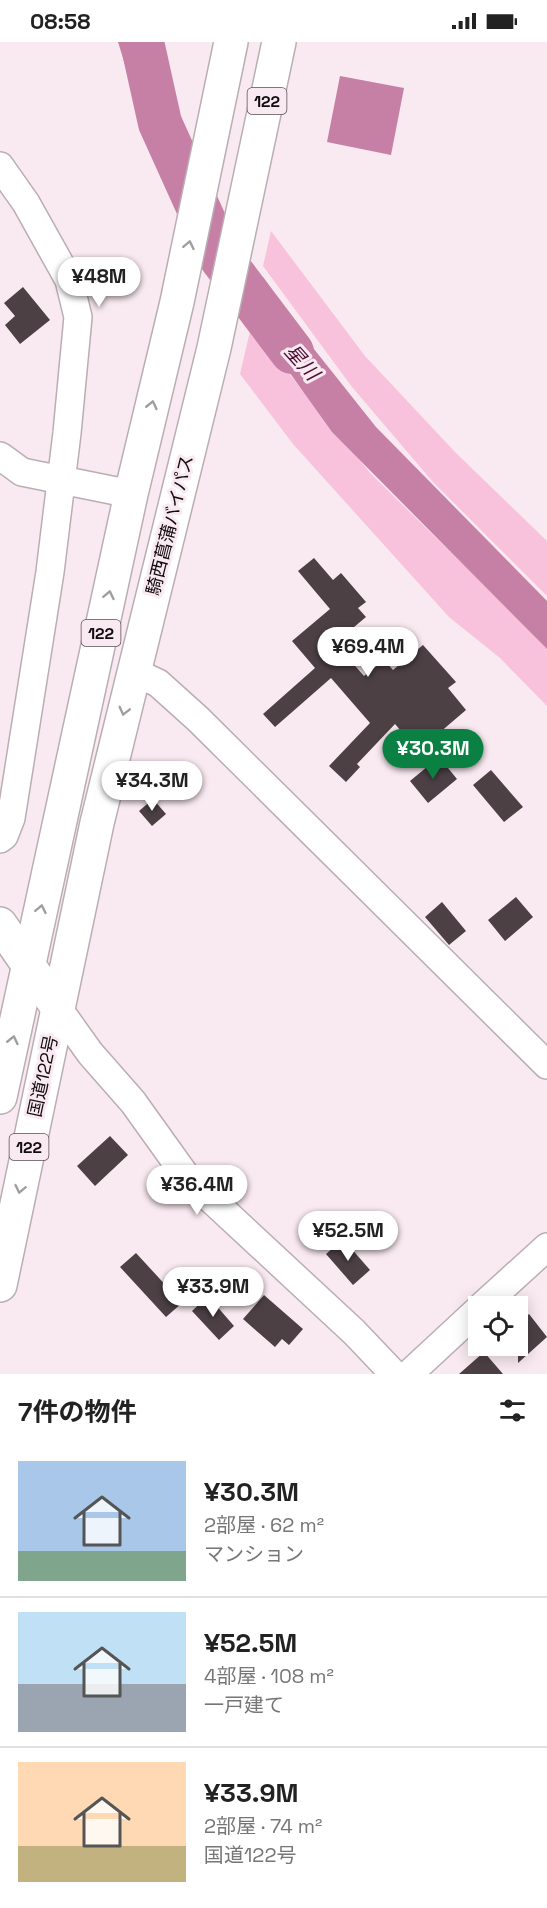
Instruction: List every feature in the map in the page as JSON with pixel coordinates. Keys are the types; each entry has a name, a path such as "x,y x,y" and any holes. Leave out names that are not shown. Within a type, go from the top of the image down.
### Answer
{"main road":[{"name":"122","path":"29,966 131,494 177,302 231,42"},
{"path":"246,148 258,42"},
{"name":"騎西菖蒲バイパス","path":"57,1008 97,823 134,672 246,148 279,42"},
{"path":"86,700 113,652 130,603 206,338"},
{"path":"0,924 57,1008"},
{"name":"国道122号","path":"0,1097 29,966"},
{"name":"国道122号","path":"0,1285 57,1008"}],"street":[{"path":"0,166 27,203 69,280 78,317 50,572 12,808 4,836 0,839"},
{"path":"0,456 22,472 131,494"},
{"path":"134,672 158,683 198,719 547,1065"},
{"path":"57,1008 90,1053 133,1102 186,1176 354,1332 394,1374"},
{"path":"493,1296 547,1247"},
{"path":"409,1374 468,1319"}],"shaded area":[{"path":"271,231 365,356 456,453 547,541 547,596 433,482 352,387 263,266"},
{"path":"251,327 371,474 547,649 547,706 500,658 449,617 293,444 240,374"}],"water":[{"path":"118,42 158,42 163,72 183,124 168,190 149,141"},
{"path":"340,76 404,88 391,155 327,142"},
{"path":"263,277 306,339 376,427 547,601 547,649 332,432 252,320"}],"building":[{"path":"23,287 50,320 20,344 5,325 15,316 4,303"},
{"path":"314,558 333,580 341,573 366,602 358,608 366,617 335,643 364,676 384,660 393,670 423,645 456,682 448,688 466,710 418,751 395,724 357,764 360,767 346,782 329,766 370,723 331,678 275,727 263,714 315,668 292,641 330,609 298,571"},
{"path":"439,757 457,779 428,803 410,781"},
{"path":"491,770 523,807 504,822 473,785"},
{"path":"153,799 166,814 152,826 139,811"},
{"path":"516,897 533,917 505,941 488,920"},
{"path":"442,902 466,931 449,945 425,917"},
{"path":"110,1136 128,1155 95,1186 77,1166"},
{"path":"343,1239 370,1270 353,1285 326,1254"},
{"path":"136,1253 182,1303 166,1317 120,1267"},
{"path":"264,1295 303,1329 289,1345 282,1339 275,1347 243,1319"},
{"path":"208,1296 234,1326 219,1340 192,1311"},
{"path":"528,1315 547,1337 528,1354"},
{"path":"479,1356 487,1356 503,1374 459,1374"},
{"path":"518,1356 526,1356 518,1363"}],"waterway":[{"name":"星川","path":"142,42 160,123 221,258 292,352"}]}
